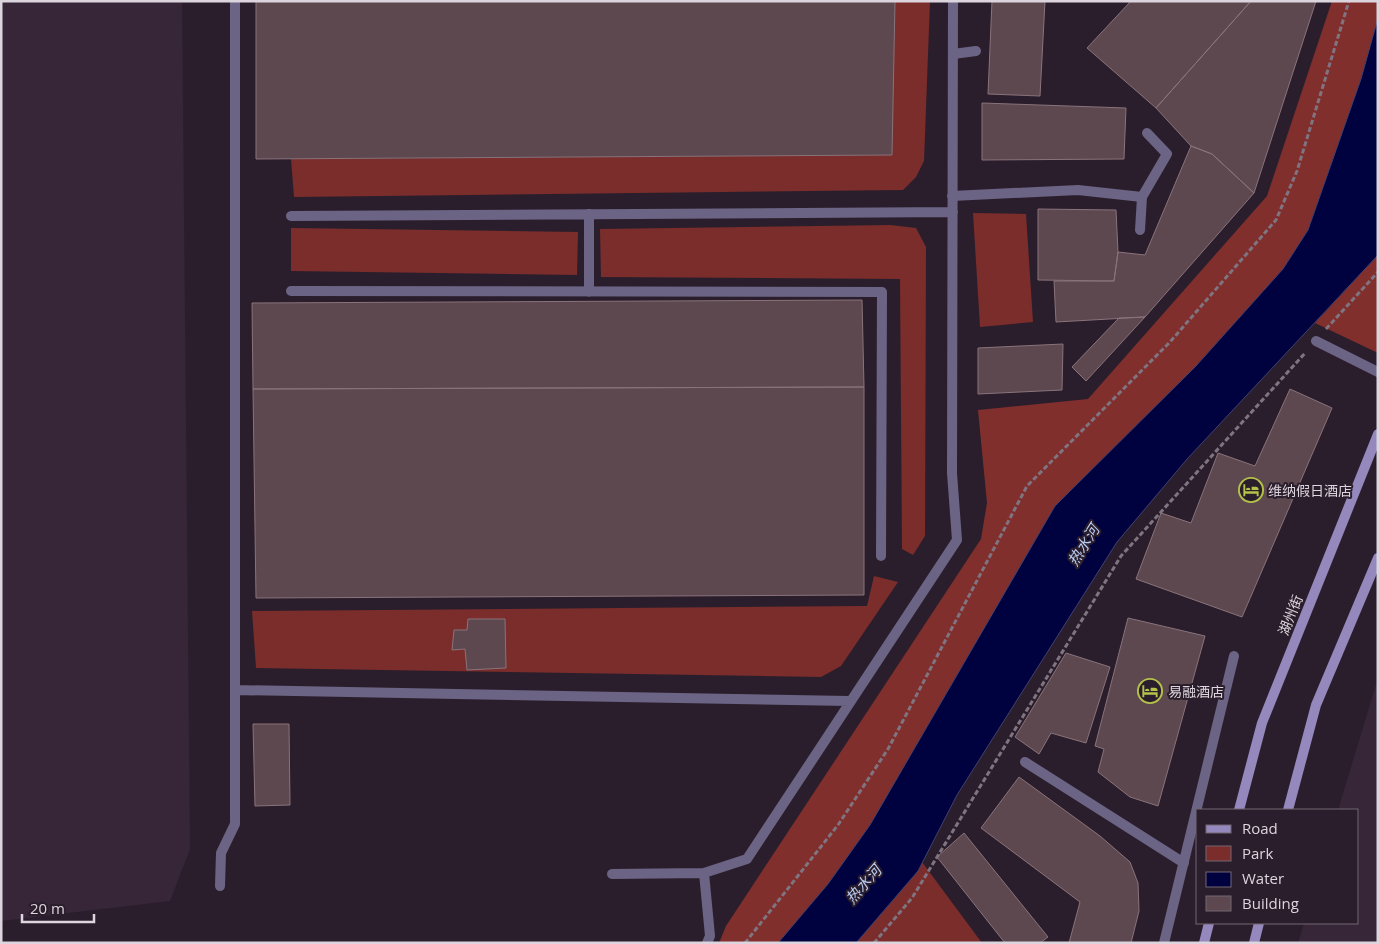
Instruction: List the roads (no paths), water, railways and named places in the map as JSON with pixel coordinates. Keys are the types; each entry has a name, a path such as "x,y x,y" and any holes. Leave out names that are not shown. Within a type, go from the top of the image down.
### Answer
{"main road":[{"name":"湖州街","path":"1239,809 1262,722 1378,434"},
{"path":"1288,809 1316,705 1378,558"},
{"path":"1204,943 1209,924"},
{"path":"1254,943 1259,924"}],"lane":[{"path":"220,886 221,853 235,824 235,1"},
{"path":"612,874 704,872 747,859 849,701 957,540 952,473 953,1"},
{"path":"953,54 976,51"},
{"path":"1140,230 1142,197 1166,154 1147,133"},
{"path":"952,196 1078,190 1142,197"},
{"path":"291,216 953,212"},
{"path":"589,214 589,292"},
{"path":"291,291 882,292 881,556"},
{"path":"1316,341 1378,372"},
{"path":"1197,809 1234,656"},
{"path":"235,690 849,701"},
{"path":"1025,762 1184,863"},
{"path":"1164,943 1196,813"},
{"path":"704,872 710,936 707,943"}],"water":[{"name":"热水河","path":"1378,18 1378,255 1188,458 1117,542 957,795 918,871 856,943 778,943 828,884 870,825 1055,506 1196,366 1283,269 1308,230 1361,79"}],"place":[{"name":"维纳假日酒店","path":"1251,490"},
{"name":"易融酒店","path":"1150,691"}]}
